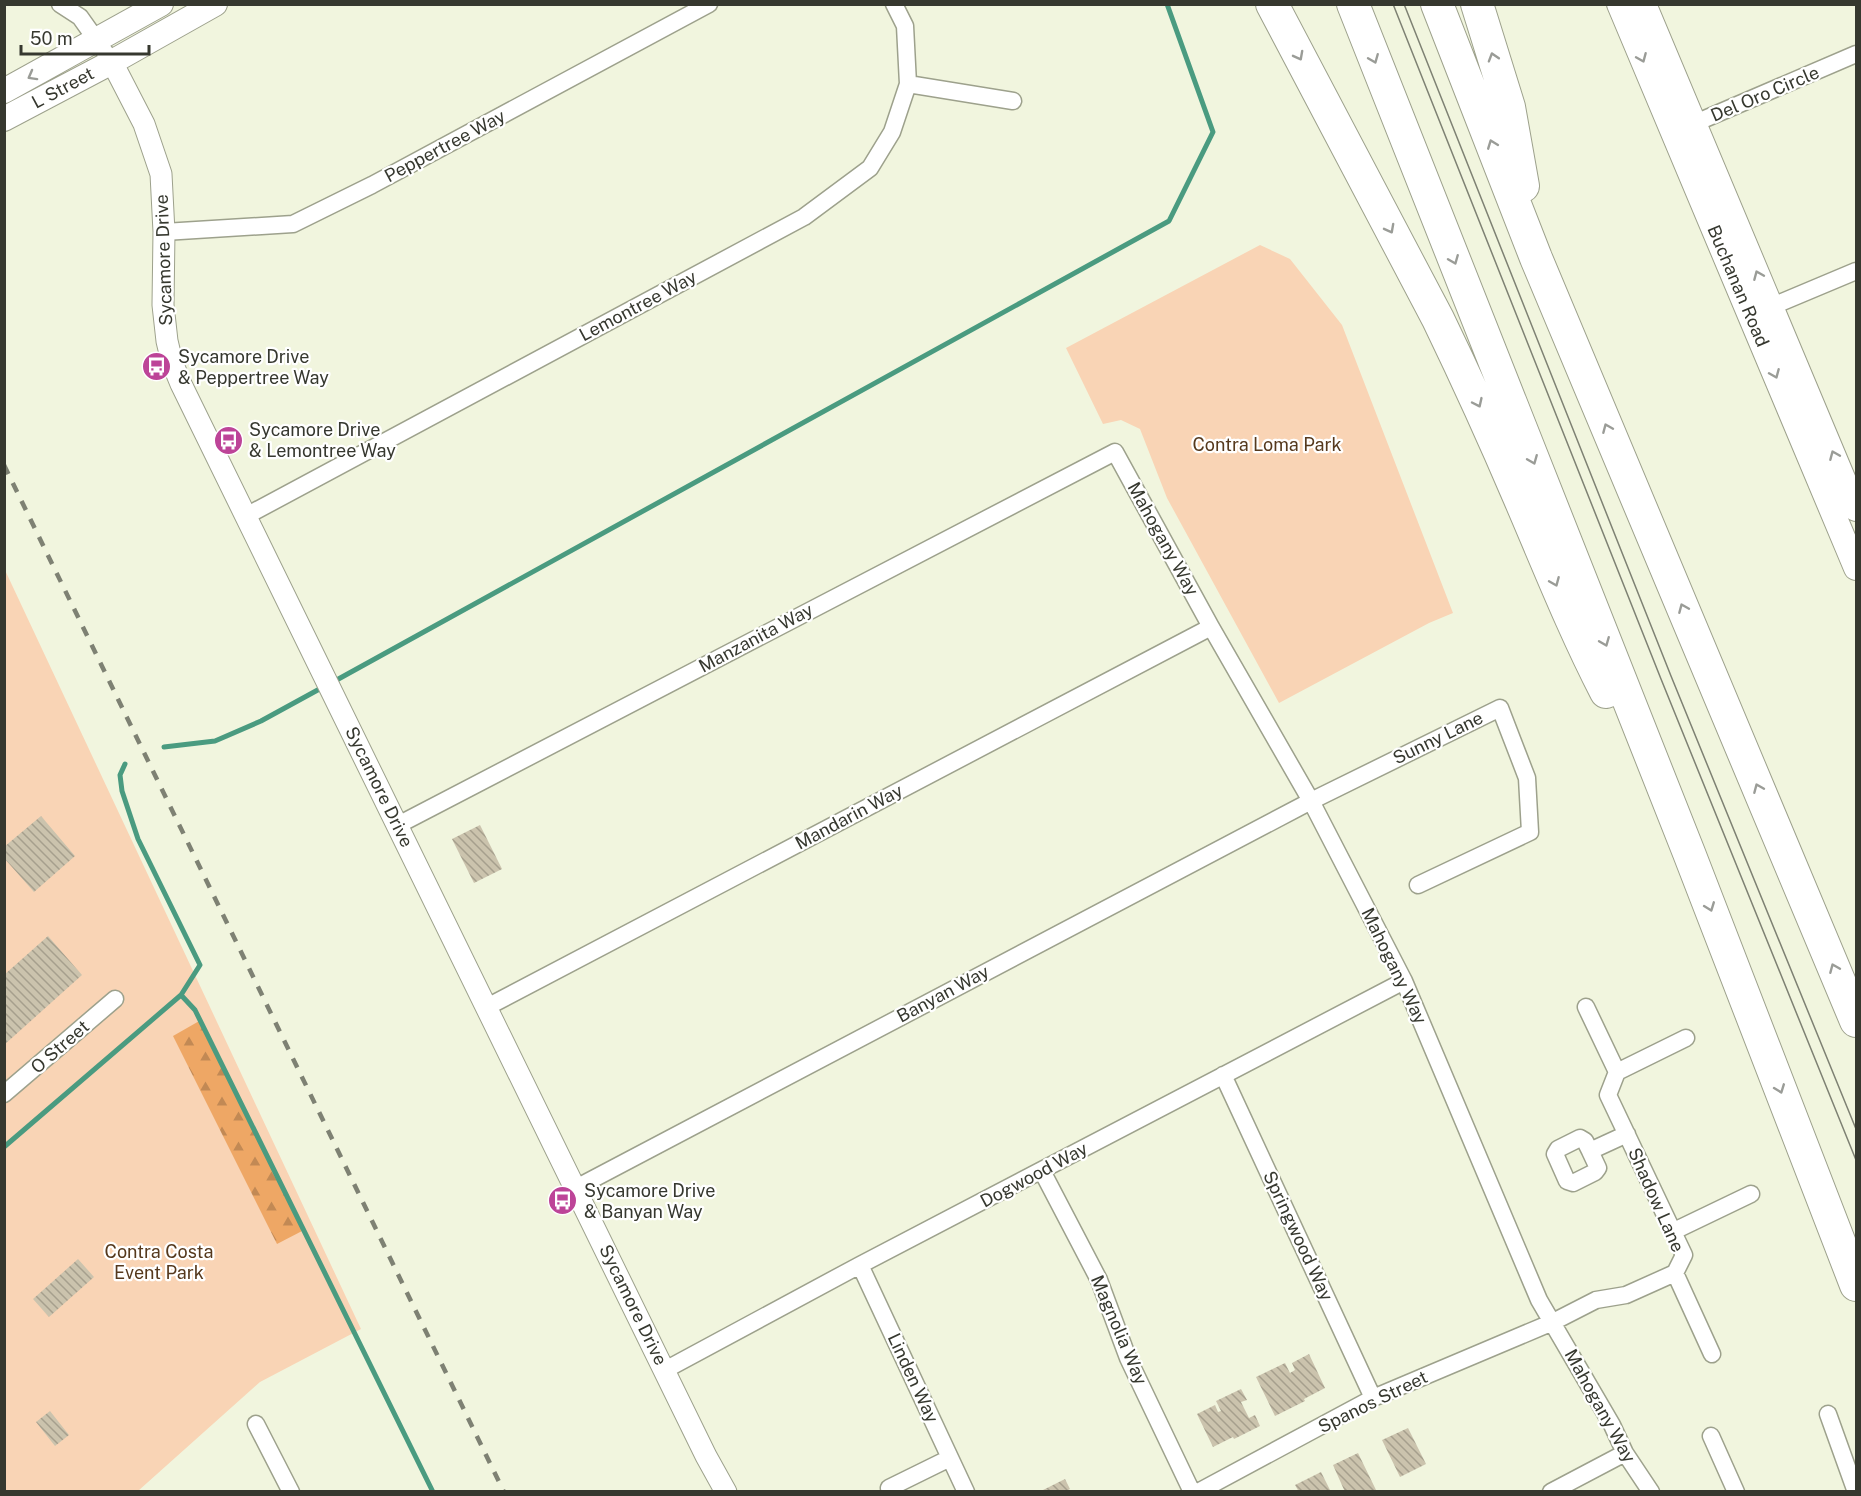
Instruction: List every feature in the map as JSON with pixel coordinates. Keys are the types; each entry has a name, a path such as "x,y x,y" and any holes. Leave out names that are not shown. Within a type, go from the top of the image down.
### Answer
{"highway":[{"path":"1272,4 1443,328 1491,430 1580,641 1689,853"},
{"path":"1353,4 1689,853 1857,1285"},
{"path":"1437,4 1536,258 1857,1022"},
{"path":"1478,4 1509,107 1536,258"}],"main road":[{"name":"L Street","path":"4,91 161,4"},
{"name":"L Street","path":"4,118 112,62 215,4"},
{"name":"Buchanan Road","path":"1619,4 1684,128 1761,311 1847,496 1857,568"},
{"name":"Buchanan Road","path":"1644,4 1684,128"}],"street":[{"path":"60,4 80,17 112,62"},
{"name":"Peppertree Way","path":"164,232 293,224 372,185 708,4"},
{"name":"Lemontree Way","path":"246,516 804,217 870,168 892,132 908,84 905,26 894,4"},
{"name":"Del Oro Circle","path":"1684,128 1857,54"},
{"name":"Sycamore Drive","path":"112,62 144,124 161,174 164,232 163,305 172,362 706,1456 726,1491"},
{"path":"908,84 1012,101"},
{"path":"1761,311 1857,271"},
{"name":"Mahogany Way","path":"1115,452 1211,627 1311,801 1404,981 1539,1300 1612,1425 1625,1454 1651,1491"},
{"name":"Manzanita Way","path":"398,825 1115,452"},
{"name":"Mandarin Way","path":"487,1007 1211,627"},
{"name":"Sunny Lane","path":"1311,801 1500,708 1527,778 1530,832 1418,885"},
{"name":"Banyan Way","path":"576,1188 1311,801"},
{"name":"Dogwood Way","path":"665,1370 860,1265 1404,981"},
{"name":"O Street","path":"4,1094 115,999"},
{"path":"1586,1007 1617,1072 1686,1038"},
{"name":"Shadow Lane","path":"1553,1322 1596,1300 1626,1296 1675,1273 1684,1255 1608,1095 1617,1072"},
{"name":"Springwood Way","path":"1223,1075 1373,1398"},
{"path":"1590,1151 1627,1134"},
{"name":"Magnolia Way","path":"1042,1171 1099,1280 1128,1358 1192,1491"},
{"path":"1674,1231 1751,1194"},
{"name":"Linden Way","path":"860,1265 966,1491"},
{"path":"1675,1273 1712,1354"},
{"name":"Spanos Street","path":"1198,1491 1373,1398 1553,1322"},
{"path":"1828,1414 1856,1491"},
{"path":"256,1424 291,1491"},
{"path":"1711,1436 1736,1491"},
{"path":"1551,1491 1625,1454"},
{"path":"889,1488 950,1458"}],"green space":[{"name":"Contra Loma Park","path":"1260,245 1290,259 1342,325 1453,613 1429,623 1279,703 1167,498 1140,429 1121,420 1103,424 1066,348"},
{"name":"Contra Costa Event Park","path":"4,568 361,1329 260,1382 138,1491 5,1491"},
{"path":"201,1020 304,1230 277,1244 173,1036"}],"building":[{"path":"41,816 75,856 34,892 4,858 4,847"},
{"path":"480,825 502,869 474,883 452,839"},
{"path":"48,936 82,975 4,1045 4,975"},
{"path":"78,1259 94,1277 49,1317 33,1299"},
{"path":"1309,1354 1325,1388 1275,1416 1256,1377 1285,1363 1290,1373 1295,1370 1292,1363"},
{"path":"1241,1389 1247,1400 1241,1402 1249,1418 1255,1415 1260,1426 1213,1447 1197,1414 1215,1405 1218,1412 1221,1411 1216,1401"},
{"path":"50,1411 69,1435 55,1446 36,1422"},
{"path":"1408,1428 1426,1464 1400,1477 1382,1440"},
{"path":"1358,1453 1376,1490 1372,1492 1345,1492 1333,1465"},
{"path":"1321,1472 1331,1492 1299,1492 1295,1485"},
{"path":"1065,1479 1070,1489 1065,1492 1039,1492"}],"waterway":[{"path":"333,682 1169,221 1213,132 1167,4"},
{"path":"164,747 215,741 261,721 325,686"},
{"path":"4,1147 181,995 200,965 138,839 122,791 120,775 125,764"},
{"path":"181,995 195,1010 433,1492"}],"tram line":[{"path":"1393,4 1661,679 1856,1160"},
{"path":"1404,4 1671,676 1856,1129"}],"railway":[{"path":"4,465 504,1492"}],"place":[{"name":"Sycamore Drive & Peppertree Way","path":"157,367"},
{"name":"Sycamore Drive & Lemontree Way","path":"228,440"},
{"name":"Sycamore Drive & Banyan Way","path":"563,1201"}]}
